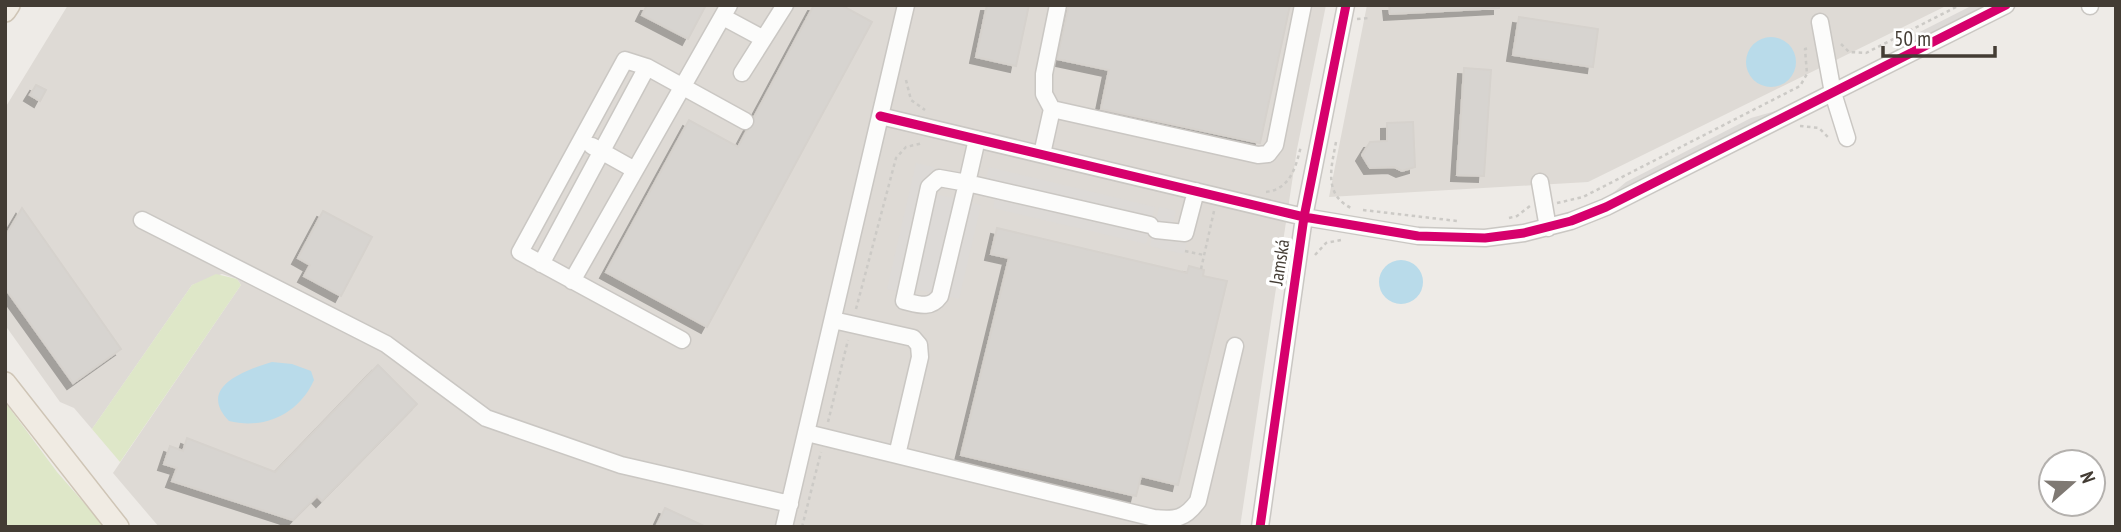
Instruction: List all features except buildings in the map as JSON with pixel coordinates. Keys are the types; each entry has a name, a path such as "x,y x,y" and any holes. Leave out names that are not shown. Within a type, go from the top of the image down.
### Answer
{"main road":[{"path":"5,11 9,5"},
{"path":"5,383 118,527"}],"street":[{"path":"742,73 785,5"},
{"path":"784,527 906,5"},
{"path":"1042,155 1052,109 1043,87 1058,5"},
{"path":"1052,109 1258,155 1268,154 1275,145 1303,5"},
{"name":"Jamská","path":"1260,527 1304,217 1346,5"},
{"path":"880,116 1304,217 1418,236 1485,237 1548,228 1606,207 2006,5"},
{"path":"572,281 633,169 726,11 762,38"},
{"path":"1820,23 1833,93 1847,138"},
{"path":"681,340 520,252 621,62 629,58 745,121"},
{"path":"541,264 647,67"},
{"path":"977,139 967,183 940,296 929,305 904,301 929,187 939,178 967,183 1153,228 1185,233 1196,191"},
{"path":"581,140 633,169"},
{"path":"1540,182 1548,228"},
{"path":"142,220 386,344 486,418 621,465 790,504"},
{"path":"833,320 907,337 919,345 920,357 897,456"},
{"path":"807,433 1154,518 1176,520 1188,514 1198,501 1235,346"}],"path":[{"path":"1553,203 1583,197 1800,86 1807,74 1805,49 1840,43 1849,52 1866,53 1959,5"},
{"path":"1354,30 1357,19 1369,18"},
{"path":"905,78 911,100 927,111"},
{"path":"1337,133 1330,183 1342,203 1351,209 1458,221"},
{"path":"1504,219 1517,216 1530,206"},
{"path":"1201,269 1214,211"},
{"path":"1313,258 1326,243 1346,239"},
{"path":"1185,251 1204,255"}],"shaded area":[{"path":"68,5 1326,5 1297,149 1240,527 159,527 113,473 241,285 237,279 222,274 192,285 92,429 74,408 60,402 5,325 5,108"},
{"path":"1367,5 1948,5 1588,182 1329,197"},
{"path":"1973,5 1987,5 1895,52 1902,41"},
{"path":"1786,108 1607,198 1626,182 1751,118"},
{"path":"916,163 934,167 928,192 981,205 959,299 907,287 906,293 887,289"},
{"path":"989,167 1155,207 1146,244 993,208 997,191 984,187"},
{"path":"1159,207 1176,211 1171,232 1187,240 1184,254 1150,246"}],"green space":[{"path":"216,274 237,279 241,285 120,462 92,429 192,285"},
{"path":"5,402 57,472 105,527 5,527"}],"water":[{"path":"1771,37 1789,44 1796,62 1789,80 1771,87 1753,80 1746,62 1753,44"},
{"path":"1401,260 1410,261 1417,266 1422,273 1422,291 1417,298 1410,303 1401,304 1392,303 1385,298 1380,291 1379,282 1380,273 1385,266 1392,261"},
{"path":"272,362 292,364 311,371 314,380 307,392 299,402 279,417 255,423 229,421 220,409 218,399 221,390 238,375"}],"cycle path":[{"path":"1260,527 1304,217 1346,5"},
{"path":"880,116 1304,217 1418,236 1485,238 1524,233 1571,221 1606,207 2006,5"}]}
